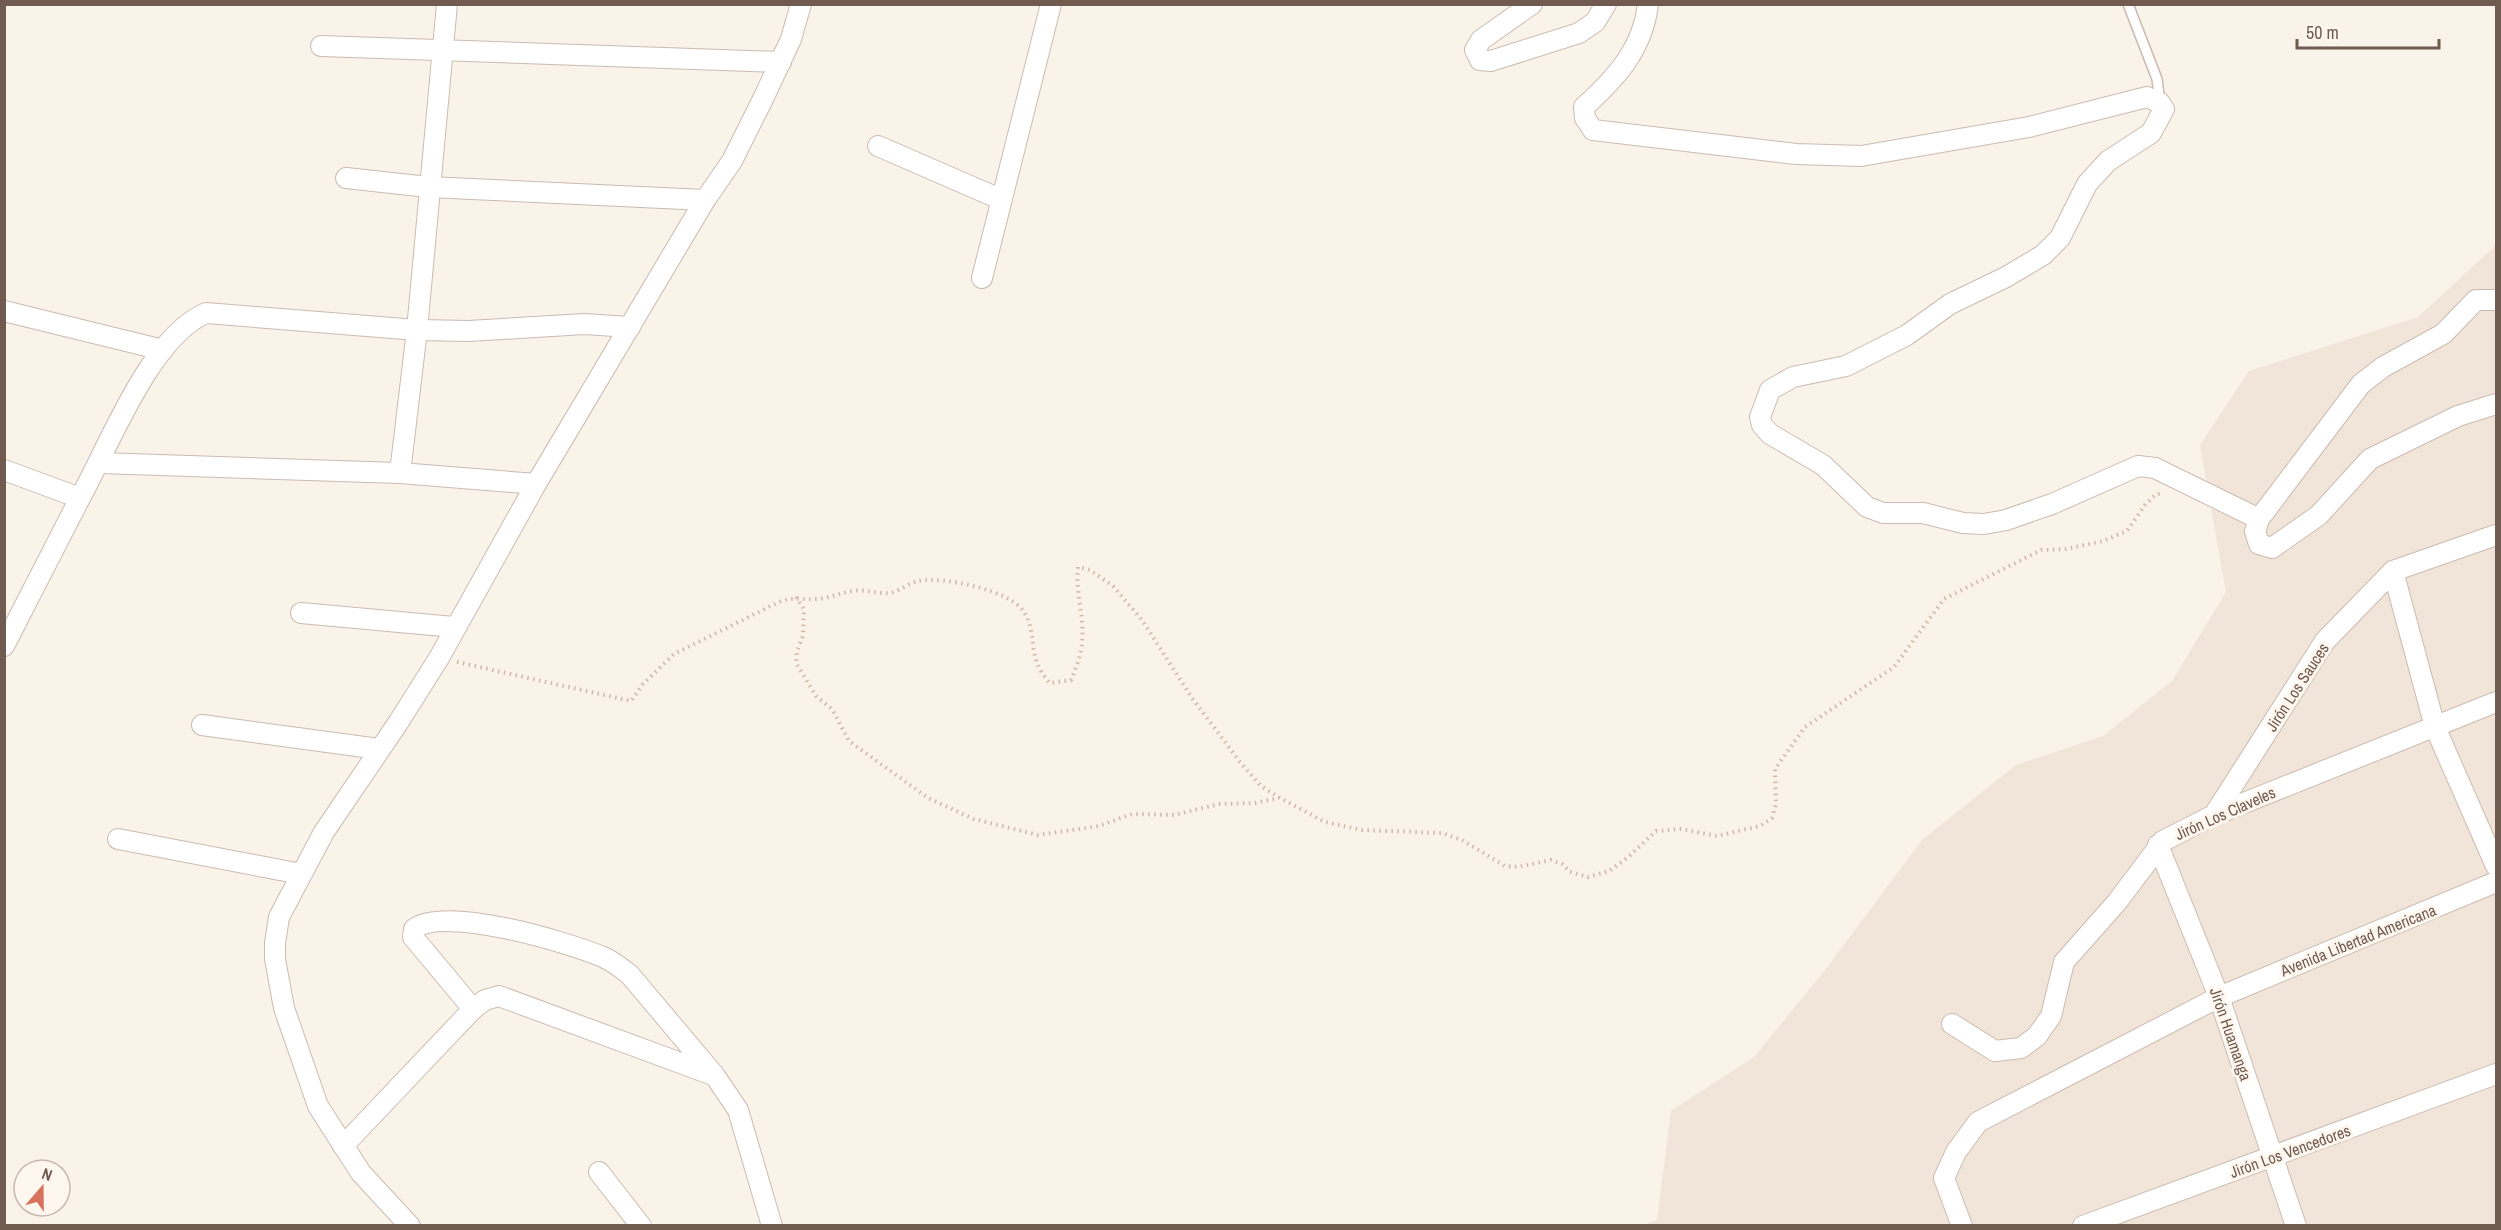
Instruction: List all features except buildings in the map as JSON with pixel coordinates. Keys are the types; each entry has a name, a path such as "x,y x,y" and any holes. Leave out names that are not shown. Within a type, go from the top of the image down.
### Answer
{"street":[{"path":"400,473 417,330 428,187 447,4"},
{"path":"410,1226 361,1173 318,1106 284,1008 275,959 279,916 324,832 439,658 454,627 536,484 705,200 732,161 781,62 801,4"},
{"path":"982,278 1000,199 1051,4"},
{"path":"1532,4 1480,40 1475,50 1480,60 1491,61 1579,33 1595,22 1606,4"},
{"path":"1648,4 1637,46 1613,80 1584,107 1585,118 1593,130 1796,154 1861,156 2029,127 2147,97 2160,103 2164,109 2151,133 2108,161 2087,184 2060,238 2043,255 2006,277 1950,304 1907,335 1846,366 1793,377 1770,390 1760,417 1762,425 1770,434 1823,465 1867,507 1882,513 1923,513 1963,523 1984,524 2006,520 2052,504 2138,466 2155,468 2259,519"},
{"path":"321,46 781,62"},
{"path":"878,146 1000,199"},
{"path":"346,178 428,187 705,200"},
{"path":"2496,300 2476,300 2443,334 2383,367 2361,384 2259,519 2255,531 2259,544 2272,548 2319,515 2370,459 2458,416 2496,404"},
{"path":"4,311 163,350"},
{"path":"4,646 130,401 178,330 192,319 206,313 417,330 469,331 584,324 630,327"},
{"path":"100,463 400,473 536,484"},
{"path":"4,470 80,498"},
{"name":"Jirón Los Sauces","path":"2214,815 2325,641 2393,571 2496,535"},
{"path":"2393,571 2435,727 2496,866"},
{"path":"301,613 454,627"},
{"name":"Jirón Los Claveles","path":"1952,1024 1995,1051 2021,1048 2037,1036 2050,1016 2064,962 2117,902 2158,845 2214,815 2496,702"},
{"path":"202,725 379,748"},
{"path":"118,838 301,874"},
{"name":"Jirón Huamanga","path":"2158,845 2219,997 2296,1226"},
{"name":"Avenida Libertad Americana","path":"1962,1226 1944,1178 1956,1152 1977,1122 2219,997 2496,882"},
{"path":"473,1009 413,937 414,929 422,923 450,920 505,928 604,957 630,975 715,1076 738,1110 772,1226"},
{"path":"343,1146 473,1009 485,1000 499,996 715,1076"},
{"name":"Jirón Los Vencedores","path":"2084,1226 2496,1074"},
{"path":"599,1172 641,1226"}],"lane":[{"path":"2128,4 2157,79 2160,103"}],"path":[{"path":"439,658 632,701 643,684 674,654 781,601 796,597 820,599 852,591 891,593 916,581 963,582 998,595 1018,605 1025,612 1036,665 1050,683 1071,680 1082,644 1081,614 1076,586 1078,567 1090,570 1113,586 1142,620 1192,698 1240,762 1261,786 1280,798 1325,822 1362,830 1442,833 1462,840 1505,866 1518,867 1551,860 1562,864 1570,872 1588,877 1609,871 1656,831 1681,829 1717,836 1760,826 1772,818 1776,804 1774,769 1805,727 1894,668 1944,599 2041,550 2066,549 2103,541 2127,531 2155,495 2181,490 2187,484"},
{"path":"796,597 804,609 803,636 796,651 796,663 816,696 832,709 849,741 928,798 974,819 1038,835 1099,826 1132,814 1174,815 1219,804 1255,803 1280,798"}],"shaded area":[{"path":"2496,245 2496,1225 1641,1226 1657,1220 1671,1111 1754,1057 1826,969 1922,840 2016,765 2103,736 2172,681 2226,592 2200,445 2249,371 2418,317"}]}
